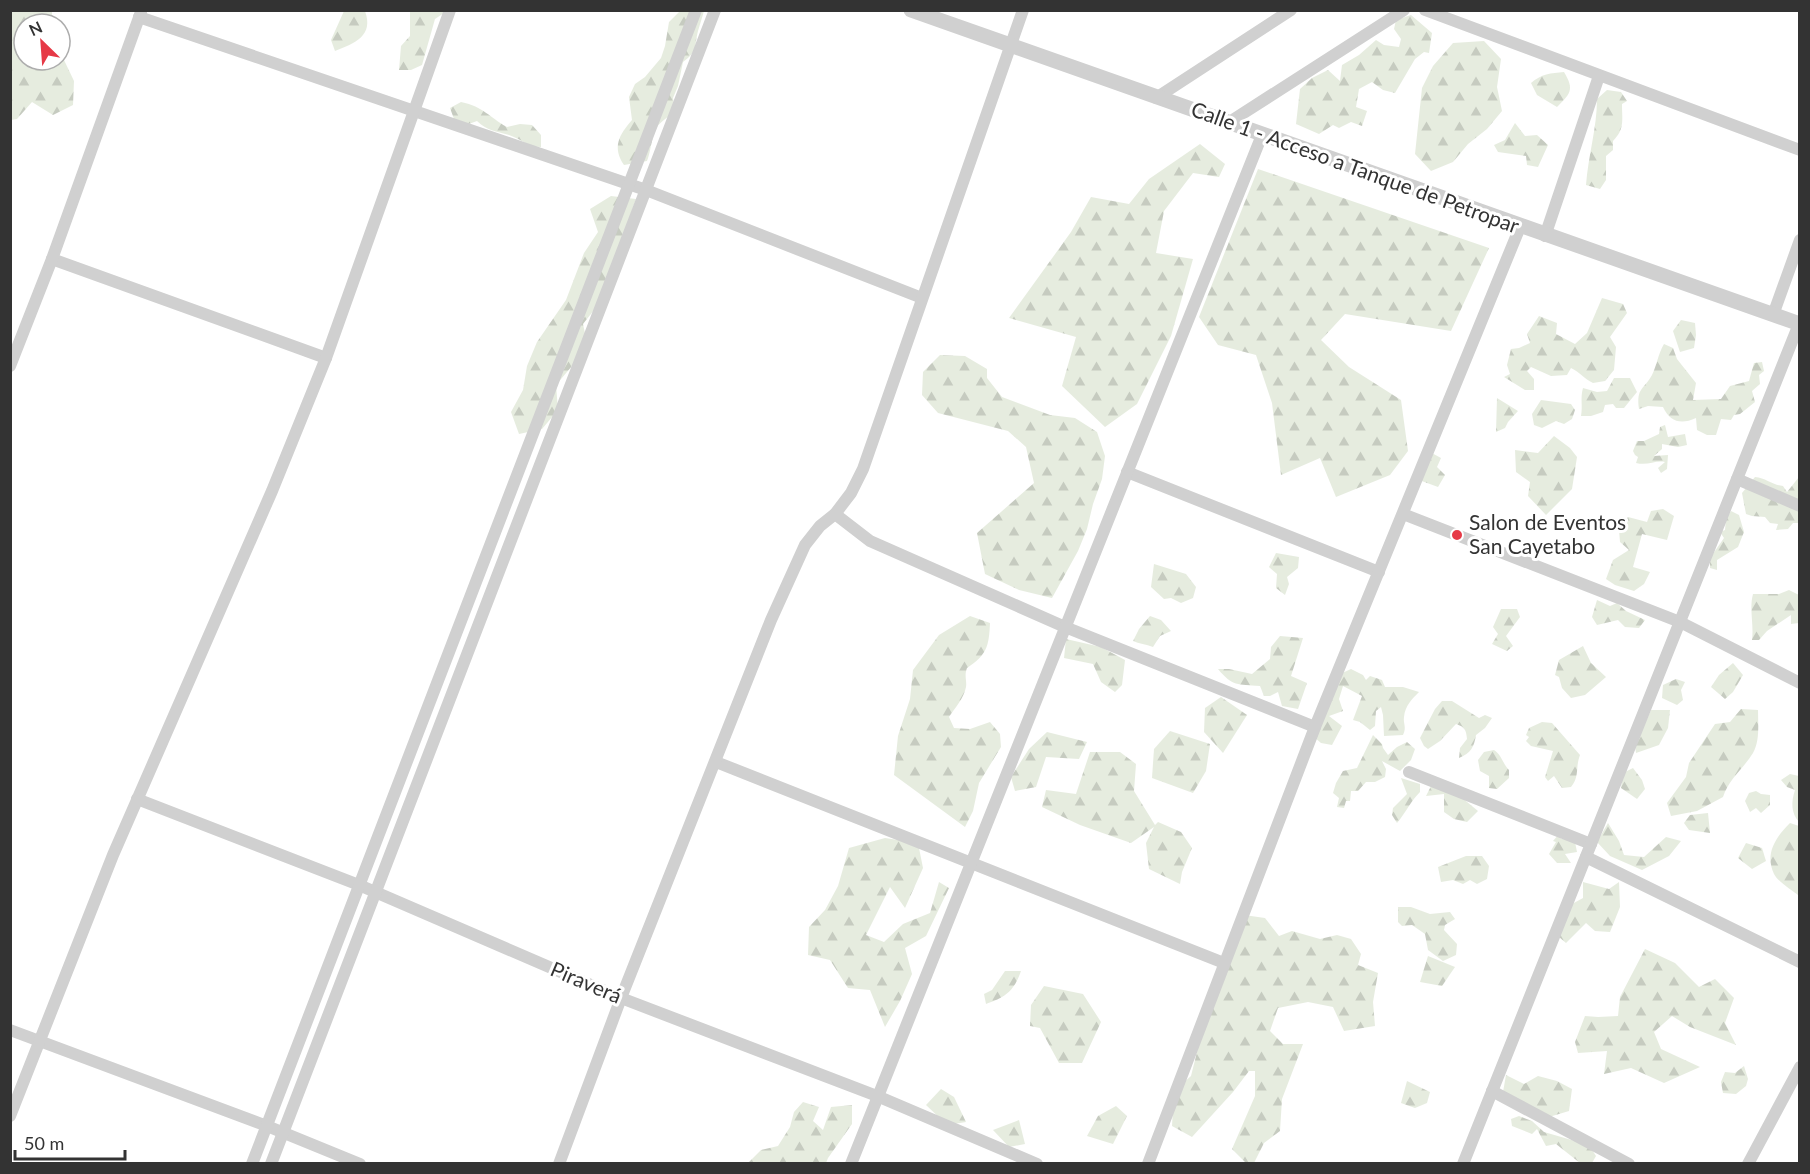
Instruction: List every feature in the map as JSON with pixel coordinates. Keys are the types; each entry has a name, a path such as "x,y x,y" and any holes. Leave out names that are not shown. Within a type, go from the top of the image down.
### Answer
{"street":[{"path":"10,1116 137,799 272,491 326,358 450,10"},
{"path":"252,1164 696,10"},
{"path":"271,1164 715,10"},
{"name":"Calle 1 - Acceso a Tanque de Petropar","path":"911,10 1799,324"},
{"path":"560,1164 621,998 771,620 805,544 820,526 835,514 851,493 862,469 1023,10"},
{"path":"1156,98 1291,10"},
{"path":"1228,123 1404,10"},
{"path":"1425,10 1800,150"},
{"path":"10,366 52,259 140,14 628,186 645,190 922,298"},
{"path":"1545,236 1599,76"},
{"path":"852,1164 970,862 1262,135"},
{"path":"1148,1164 1315,727 1520,227"},
{"path":"1773,315 1800,240"},
{"path":"52,259 326,358"},
{"path":"1463,1164 1799,324"},
{"path":"1127,472 1378,572"},
{"path":"1737,479 1800,506"},
{"path":"835,514 870,541 1065,627 1315,727"},
{"path":"1403,514 1680,622 1800,683"},
{"path":"478,576 495,582"},
{"path":"716,762 1224,963"},
{"path":"1409,772 1591,844"},
{"name":"Piraverá","path":"137,799 359,885 621,998 877,1096 1037,1164"},
{"path":"1586,858 1800,962"},
{"path":"10,1030 283,1132 360,1164"},
{"path":"1748,1164 1800,1067"},
{"path":"1492,1091 1629,1164"}],"green space":[{"path":"11,10 52,11 12,12 12,72 70,72 74,81 73,105 53,115 32,102 17,119 11,120"},
{"path":"344,11 365,11 367,27 365,33 356,41 335,51 331,40"},
{"path":"410,11 447,11 435,19 422,65 411,70 399,70 401,46 410,36"},
{"path":"680,11 704,11 695,48 683,62 673,98 675,110 655,130 647,161 624,165 620,159 618,147 621,136 632,120 629,97 635,84 645,77 661,58 669,22"},
{"path":"1411,15 1432,33 1429,53 1424,52 1415,59 1395,93 1383,90 1372,82 1359,89 1356,107 1367,111 1362,126 1351,122 1339,128 1333,125 1319,134 1296,124 1300,89 1312,78 1328,70 1340,81 1342,65 1359,55 1376,40 1384,45 1399,47 1401,39 1394,29 1396,20"},
{"path":"1484,41 1501,59 1497,87 1502,111 1453,162 1431,171 1415,154 1422,88 1433,66 1453,43"},
{"path":"1564,72 1570,91 1557,107 1537,95 1531,83 1546,74"},
{"path":"1607,90 1621,92 1627,101 1622,104 1622,124 1613,141 1613,150 1606,156 1606,180 1600,189 1586,185 1597,99"},
{"path":"461,102 481,109 507,127 520,124 532,125 541,135 541,147 532,146 509,135 488,129 477,121 466,125 454,119 450,108"},
{"path":"1515,123 1525,136 1537,135 1548,145 1538,167 1527,165 1526,156 1498,152 1494,145 1505,140"},
{"path":"1200,144 1225,164 1219,177 1193,173 1164,211 1156,253 1193,259 1171,336 1137,404 1105,427 1062,386 1076,337 1009,318 1071,232 1091,197 1129,204 1149,179"},
{"path":"1258,169 1489,248 1451,331 1345,314 1321,340 1349,367 1401,400 1408,451 1390,475 1336,497 1320,458 1281,475 1272,403 1256,355 1218,345 1199,317"},
{"path":"611,196 636,199 598,305 583,324 588,347 556,385 558,410 542,429 519,434 511,412 523,390 527,366 537,342 566,300 584,253 598,232 590,209"},
{"path":"1602,298 1623,304 1627,313 1610,337 1616,347 1614,370 1605,381 1593,383 1571,368 1567,375 1551,376 1531,367 1527,371 1534,379 1534,390 1525,390 1504,377 1510,374 1507,365 1511,349 1530,343 1527,334 1539,316 1557,323 1556,334 1575,344 1587,333"},
{"path":"1681,320 1695,323 1696,335 1694,348 1680,352 1673,331"},
{"path":"1664,344 1673,348 1677,359 1696,383 1693,400 1721,399 1730,386 1749,381 1754,363 1762,362 1764,371 1759,375 1760,384 1752,391 1755,402 1740,414 1734,415 1731,420 1721,419 1716,435 1707,435 1697,430 1696,418 1681,422 1669,416 1663,407 1648,406 1639,409 1640,393 1652,375"},
{"path":"940,355 965,356 987,369 987,378 1002,397 1050,415 1075,418 1097,432 1105,456 1102,479 1078,551 1052,598 1019,590 985,574 977,533 1034,483 1026,447 1008,431 938,413 922,395 923,372"},
{"path":"1614,378 1630,378 1637,392 1624,408 1616,408 1613,404 1605,405 1603,412 1581,416 1583,388 1597,392 1607,391"},
{"path":"1497,398 1518,411 1505,428 1496,432"},
{"path":"1541,400 1571,404 1575,410 1572,419 1564,424 1556,421 1542,428 1534,425 1532,414"},
{"path":"1665,425 1668,437 1685,434 1687,445 1678,447 1662,444 1662,449 1654,456 1668,455 1667,469 1661,473 1658,468 1665,462 1636,463 1638,457 1633,451 1637,441 1644,441 1659,434 1660,427"},
{"path":"1554,436 1570,448 1577,457 1572,489 1546,515 1528,496 1530,482 1516,472 1515,450 1538,453"},
{"path":"1430,452 1441,458 1437,467 1445,475 1438,487 1419,480"},
{"path":"1755,477 1783,486 1787,492 1799,477 1799,523 1793,523 1788,529 1776,530 1778,524 1770,523 1765,517 1746,514 1742,493"},
{"path":"1663,509 1674,516 1667,540 1642,534 1633,567 1650,572 1644,584 1634,591 1615,585 1606,579 1613,560 1629,550 1620,542 1619,530 1628,517 1647,522 1651,511"},
{"path":"1731,511 1739,515 1744,532 1738,547 1717,560 1717,570 1710,568 1710,558 1724,538 1720,532 1725,530 1726,518"},
{"path":"1276,553 1299,557 1298,568 1287,577 1289,584 1285,595 1276,588 1277,574 1269,567"},
{"path":"1154,564 1186,574 1196,587 1193,598 1181,603 1171,598 1164,599 1151,587"},
{"path":"1789,590 1799,595 1799,623 1791,624 1791,615 1767,631 1759,640 1752,640 1753,594 1779,594"},
{"path":"1597,600 1610,606 1617,603 1626,611 1645,620 1639,628 1625,627 1618,620 1597,625 1592,617"},
{"path":"1501,609 1517,609 1520,617 1506,636 1513,646 1507,651 1492,644 1498,634 1493,627"},
{"path":"970,616 990,623 988,644 979,659 967,668 965,691 949,717 954,728 970,729 990,722 1000,734 1001,747 979,783 973,811 965,827 894,775 898,736 910,699 913,670 939,635"},
{"path":"1150,616 1161,620 1171,631 1160,636 1153,647 1133,641"},
{"path":"1280,636 1303,638 1291,676 1307,683 1298,709 1282,706 1278,692 1264,696 1260,686 1236,684 1218,669 1252,674 1270,659 1271,647"},
{"path":"1066,639 1101,647 1125,660 1122,685 1115,692 1101,682 1093,664 1064,658"},
{"path":"1583,646 1591,663 1606,677 1585,695 1571,698 1562,688 1559,677 1555,675 1559,660"},
{"path":"1733,663 1743,675 1733,692 1725,699 1711,687 1719,675"},
{"path":"1351,669 1363,675 1366,680 1370,676 1382,680 1385,687 1403,687 1419,692 1406,709 1403,735 1384,736 1381,707 1376,711 1375,726 1370,730 1360,722 1353,720 1362,696 1343,686 1339,699 1343,711 1329,716 1342,726 1332,745 1321,743 1314,737 1338,675"},
{"path":"1676,679 1685,682 1681,690 1683,700 1677,705 1662,698 1663,685"},
{"path":"1221,697 1247,715 1223,753 1204,732 1205,708"},
{"path":"1442,701 1452,701 1479,718 1485,715 1492,718 1476,735 1471,749 1459,758 1460,748 1467,739 1461,726 1456,724 1440,741 1428,749 1420,738 1435,709"},
{"path":"1741,709 1758,710 1758,738 1753,753 1729,785 1723,797 1697,811 1671,816 1667,803 1686,777 1689,763 1715,724 1730,722"},
{"path":"1651,710 1670,710 1668,728 1659,745 1636,753 1635,746"},
{"path":"1542,722 1552,723 1580,755 1576,779 1571,787 1562,788 1554,776 1548,781 1545,777 1553,751 1531,746 1526,741 1529,737 1526,735 1529,728"},
{"path":"1170,731 1210,744 1206,771 1193,793 1152,778 1154,749"},
{"path":"1047,732 1087,742 1079,759 1046,757 1036,787 1015,791 1011,777 1029,749"},
{"path":"1373,735 1388,755 1407,742 1415,749 1411,760 1400,771 1382,761 1386,769 1385,777 1375,782 1366,782 1358,791 1351,791 1350,801 1346,801 1344,808 1337,807 1339,798 1333,793 1336,783 1343,771 1357,768"},
{"path":"1494,750 1509,770 1509,778 1497,789 1489,788 1489,776 1480,771 1478,760 1484,752"},
{"path":"1090,752 1120,752 1136,764 1134,791 1155,825 1158,822 1181,832 1192,848 1182,872 1180,884 1149,869 1146,843 1154,827 1131,843 1080,825 1042,807 1046,790 1076,794"},
{"path":"1633,768 1642,780 1645,789 1637,799 1621,788 1623,773"},
{"path":"1790,774 1799,776 1799,822 1792,807 1795,790 1787,787 1781,780"},
{"path":"1401,778 1420,784 1420,792 1397,823 1392,815 1393,808 1407,794"},
{"path":"1431,786 1461,797 1478,811 1467,822 1454,819 1444,812 1444,794 1426,796"},
{"path":"1756,791 1770,795 1770,805 1761,813 1756,808 1750,812 1745,801 1749,793"},
{"path":"1708,813 1710,833 1689,830 1684,823 1690,815"},
{"path":"1608,823 1624,855 1644,857 1666,837 1681,841 1669,856 1642,870 1610,856 1597,842"},
{"path":"1790,823 1799,826 1799,896 1774,874 1770,859 1773,846"},
{"path":"1559,834 1561,839 1574,837 1577,852 1565,854 1571,863 1557,863 1549,854 1556,842 1553,841"},
{"path":"885,838 918,843 923,868 905,908 890,887 866,935 884,942 903,924 930,913 939,882 949,888 926,936 905,948 912,974 885,1027 870,990 848,988 830,960 808,955 809,927 825,910 838,886 849,848"},
{"path":"1746,843 1762,848 1766,861 1752,869 1738,858"},
{"path":"1466,856 1482,856 1489,866 1487,879 1477,884 1470,880 1463,884 1453,880 1441,882 1438,867"},
{"path":"1583,882 1609,889 1619,882 1620,907 1610,932 1595,931 1586,923 1566,943 1559,937 1572,904 1583,898"},
{"path":"1398,907 1411,907 1430,914 1450,912 1455,919 1445,925 1444,930 1457,944 1456,955 1443,961 1428,950 1425,934 1412,925 1402,926 1398,922"},
{"path":"1244,915 1265,918 1279,936 1292,931 1320,939 1337,935 1351,939 1361,954 1358,965 1378,973 1373,1002 1375,1026 1344,1031 1333,1007 1308,1002 1278,1008 1270,1031 1283,1044 1303,1044 1282,1099 1280,1131 1264,1143 1254,1163 1246,1163 1232,1149 1255,1096 1255,1071 1249,1071 1192,1137 1172,1126 1174,1091 1191,1076 1208,1008"},
{"path":"1645,949 1675,963 1699,987 1715,979 1734,998 1725,1023 1736,1045 1690,1027 1672,1016 1654,1032 1661,1049 1700,1067 1664,1083 1631,1068 1604,1074 1607,1051 1578,1053 1575,1042 1585,1016 1618,1016 1620,997"},
{"path":"1428,956 1455,967 1442,986 1420,982"},
{"path":"1005,971 1021,971 1008,992 999,999 986,1004 984,994 992,990"},
{"path":"1044,986 1083,994 1101,1022 1082,1063 1059,1063 1040,1028 1030,1026 1031,1005"},
{"path":"1744,1066 1748,1079 1746,1086 1736,1094 1723,1093 1721,1082 1725,1072 1735,1073"},
{"path":"1506,1075 1524,1084 1538,1076 1557,1081 1572,1089 1569,1111 1549,1117 1503,1092"},
{"path":"1407,1081 1430,1092 1427,1103 1415,1108 1401,1103"},
{"path":"941,1089 954,1097 966,1122 947,1125 926,1105"},
{"path":"803,1102 819,1107 813,1121 823,1130 831,1107 852,1105 852,1124 826,1163 748,1163 761,1150 778,1146 790,1127 794,1112"},
{"path":"1116,1106 1127,1116 1113,1144 1087,1136 1098,1116"},
{"path":"1519,1116 1532,1121 1544,1132 1589,1145 1596,1156 1592,1163 1580,1163 1556,1144 1546,1146 1537,1129 1532,1134 1512,1126 1511,1119"},
{"path":"1019,1120 1025,1144 1009,1147 993,1130"}],"place":[{"name":"Salon de Eventos San Cayetabo","path":"1457,535"}]}
